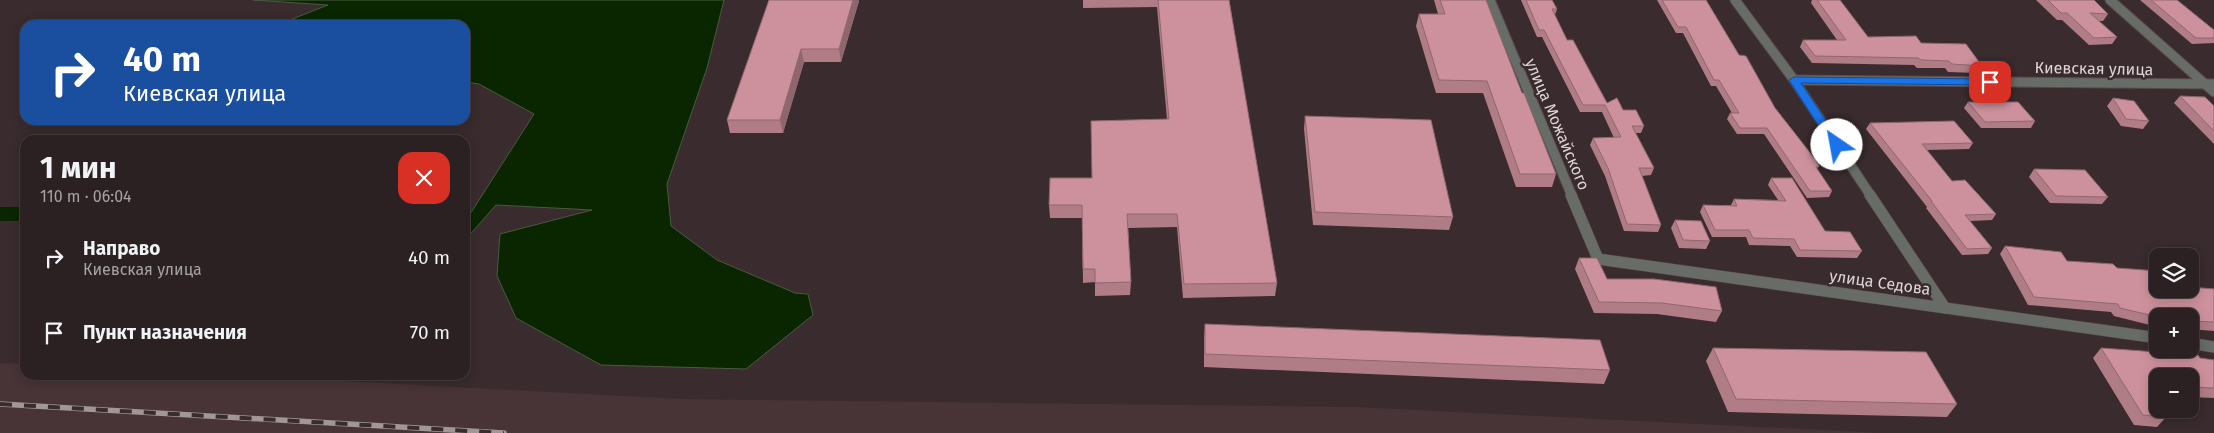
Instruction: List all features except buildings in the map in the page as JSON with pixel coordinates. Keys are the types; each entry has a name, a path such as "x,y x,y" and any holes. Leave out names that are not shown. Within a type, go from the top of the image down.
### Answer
{"street":[{"name":"улица Можайского","path":"1490,0 1598,259"},
{"path":"1735,0 1794,80 1945,308"},
{"path":"2110,0 2210,84 2214,92"},
{"name":"Киевская улица","path":"1794,80 2210,84"},
{"name":"улица Седова","path":"1598,259 2149,337"},
{"path":"2199,344 2214,347"}],"shaded area":[{"path":"253,0 724,0 707,68 667,184 671,226 717,260 795,293 808,294 813,315 746,369 601,365 516,318 497,276 500,234 592,210 496,205 470,234 470,214 534,114 479,84 470,83 470,20 290,20 328,5"},
{"path":"0,363 20,364 20,380 324,380 681,399 1356,407 1883,433 0,433"}],"waterway":[{"path":"0,214 20,214"}],"railway":[{"path":"0,404 504,433"}],"route":[{"path":"1837,145 1794,80 1990,82"}]}
